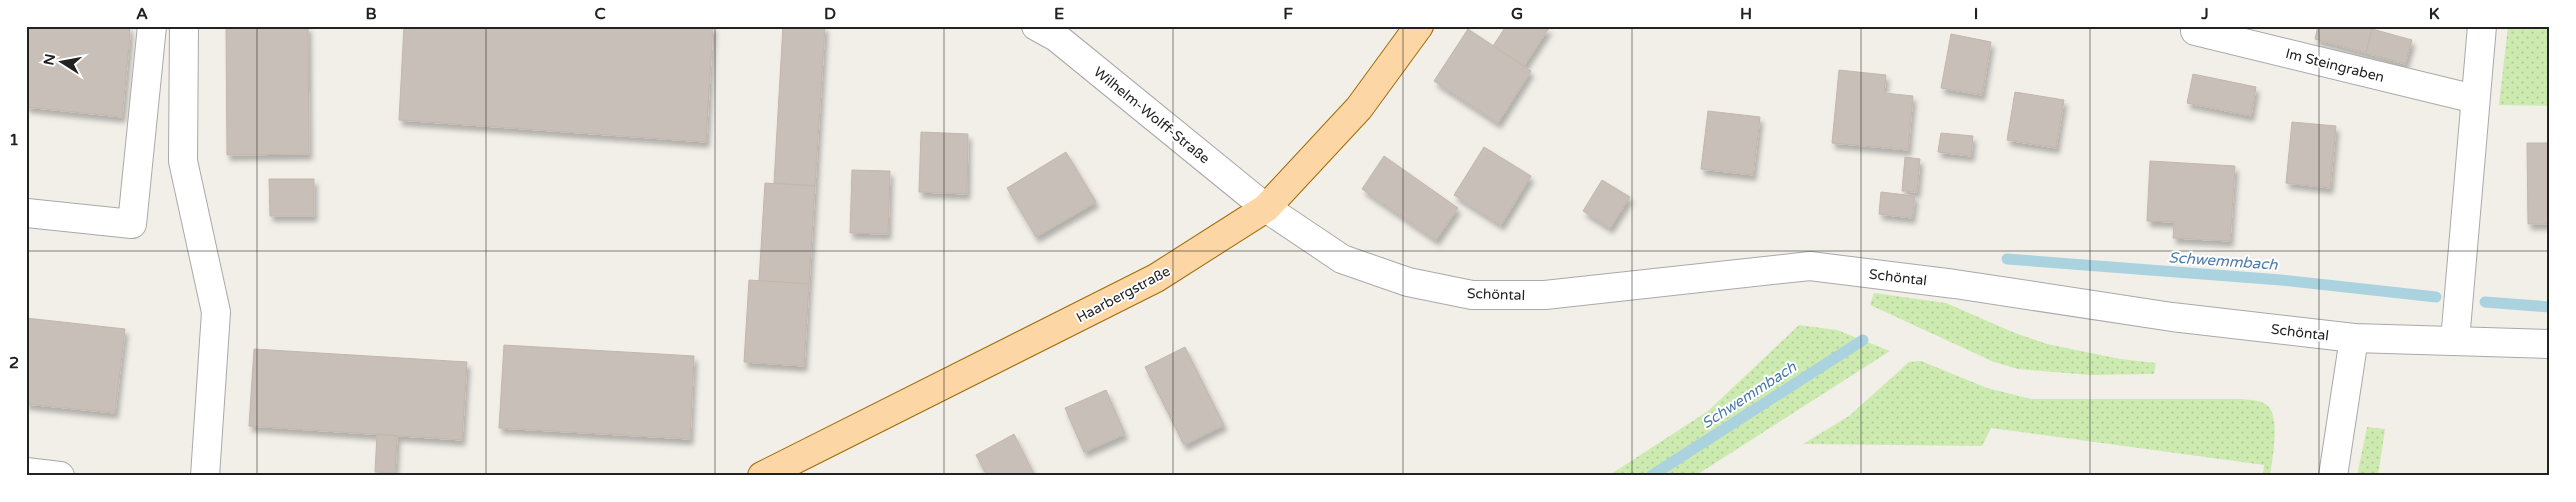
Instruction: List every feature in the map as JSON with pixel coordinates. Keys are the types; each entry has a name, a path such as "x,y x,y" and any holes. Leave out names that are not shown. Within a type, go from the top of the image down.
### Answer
{"main road":[{"name":"Haarbergstraße","path":"762,476 1156,278 1266,208 1358,108 1419,26"}],"street":[{"path":"26,204 27,214 132,224 152,26"},
{"path":"184,26 183,161 216,312 205,476"},
{"name":"Wilhelm-Wolff-Straße","path":"1036,26 1056,37 1266,208"},
{"path":"2456,341 2474,99 2482,26"},
{"name":"Im Steingraben","path":"2195,31 2474,99"},
{"name":"Schöntal","path":"1266,208 1342,259 1408,282 1472,295 1545,295 1810,266 1955,284 2172,317 2354,338 2550,344"},
{"path":"2333,476 2354,338"},
{"path":"26,472 60,476"}],"green space":[{"path":"2508,26 2550,26 2550,106 2499,105"},
{"path":"1874,293 1946,303 2015,333 2047,344 2120,359 2156,363 2154,374 2091,375 2018,369 1994,362 1870,305"},
{"path":"1799,325 1837,330 1890,351 1695,476 1608,476 1708,411"},
{"path":"1921,361 1987,388 2031,399 2242,399 2259,401 2268,406 2274,420 2275,440 2270,476 2263,476 2264,465 1991,428 1982,446 1803,444 1849,416 1909,362"},
{"path":"2367,427 2385,429 2378,476 2357,476"}],"building":[{"path":"26,26 129,26 130,35 122,117 26,107"},
{"path":"226,26 308,26 309,154 227,155"},
{"path":"404,26 713,26 706,142 399,120"},
{"path":"783,26 825,26 815,186 774,183"},
{"path":"1506,26 1549,28 1524,66 1493,46"},
{"path":"2318,26 2373,26 2366,53 2315,39"},
{"path":"1468,29 1531,71 1498,123 1434,81"},
{"path":"2372,29 2412,40 2405,64 2366,53"},
{"path":"1951,34 1991,42 1982,95 1941,88"},
{"path":"1839,70 1886,75 1884,93 1913,96 1908,150 1832,143"},
{"path":"2193,74 2256,87 2251,116 2187,103"},
{"path":"2015,92 2064,100 2056,148 2007,140"},
{"path":"1708,111 1760,117 1753,175 1701,169"},
{"path":"2292,122 2336,126 2330,188 2286,183"},
{"path":"921,132 968,134 967,194 919,192"},
{"path":"1941,133 1973,136 1971,156 1938,152"},
{"path":"2527,143 2550,143 2550,224 2528,224"},
{"path":"1484,147 1531,176 1501,225 1454,195"},
{"path":"1066,152 1096,202 1036,237 1007,188"},
{"path":"1384,156 1458,208 1436,240 1362,189"},
{"path":"1905,157 1920,159 1917,192 1902,191"},
{"path":"2150,161 2235,166 2230,241 2173,238 2174,222 2147,221"},
{"path":"852,170 890,171 888,234 850,233"},
{"path":"269,179 314,179 314,216 270,216"},
{"path":"1602,180 1630,197 1610,228 1583,211"},
{"path":"765,183 815,186 809,284 759,281"},
{"path":"1881,192 1915,196 1912,218 1879,214"},
{"path":"749,280 809,284 804,366 744,362"},
{"path":"26,318 125,329 115,413 26,404"},
{"path":"504,345 694,356 690,439 499,428"},
{"path":"1185,347 1224,425 1184,445 1145,367"},
{"path":"254,349 467,362 462,440 249,426"},
{"path":"1106,390 1125,434 1084,452 1065,408"},
{"path":"377,434 397,436 395,473 375,472"},
{"path":"1014,434 1035,476 987,476 976,455"}],"waterway":[{"name":"Schwemmbach","path":"2007,259 2281,280 2436,297"},
{"name":"Schwemmbach","path":"2485,302 2550,307"},
{"name":"Schwemmbach","path":"1651,476 1863,340"}]}
